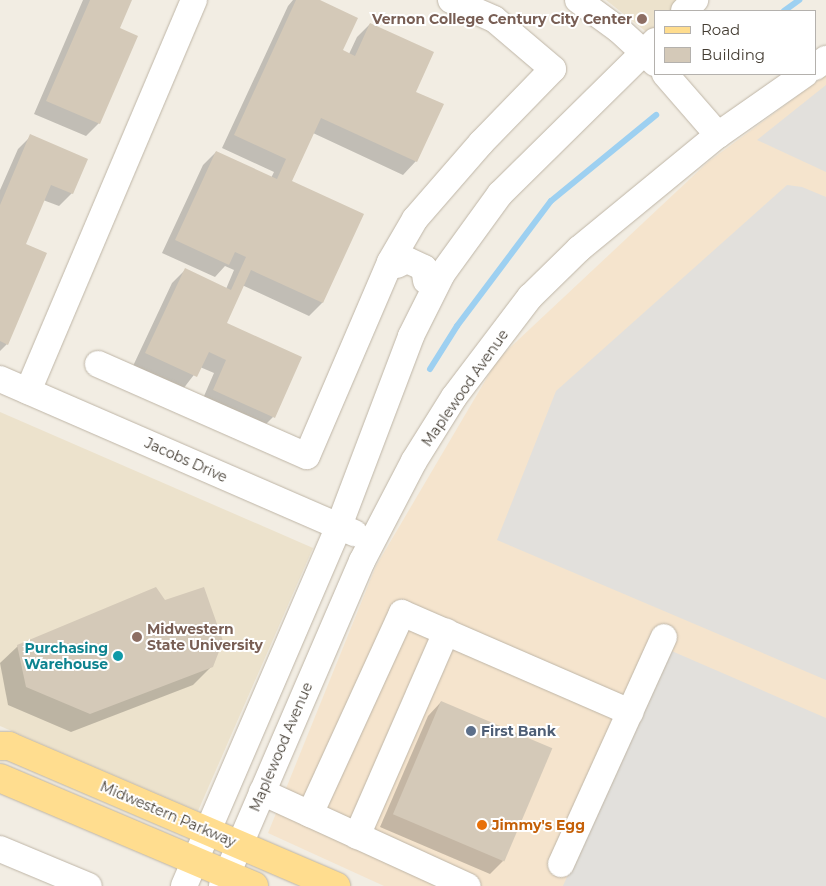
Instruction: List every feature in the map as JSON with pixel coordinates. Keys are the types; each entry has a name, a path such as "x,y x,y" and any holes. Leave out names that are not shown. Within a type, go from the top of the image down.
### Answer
{"main road":[{"name":"Midwestern Parkway","path":"0,746 9,746 336,886"},
{"path":"0,778 194,860 224,880 254,886"}],"street":[{"path":"28,391 194,0"},
{"path":"98,364 307,456 415,219 481,143 553,69 494,18 451,0"},
{"path":"184,886 339,526 431,283 500,194 651,52 578,0"},
{"path":"685,10 695,0"},
{"path":"665,75 718,135"},
{"name":"Maplewood Avenue","path":"224,880 372,540 414,461 454,397 530,298 579,249 718,135 804,75"},
{"path":"393,264 407,260 424,268 431,283"},
{"name":"Jacobs Drive","path":"0,379 372,540"},
{"path":"310,814 402,613 630,712"},
{"path":"357,836 446,632"},
{"path":"561,864 664,637"},
{"path":"262,792 467,886"},
{"path":"0,849 89,886"}],"shaded area":[{"name":"Vernon College Century City Center","path":"606,0 686,0 675,10 654,10 654,30 649,34"},
{"path":"826,75 826,886 384,886 268,833 376,566 498,359 708,162"},
{"path":"826,85 826,172 757,140"},
{"path":"787,185 802,187 826,197 826,680 497,540 556,391"},
{"name":"Midwestern State University","path":"0,412 313,548 198,811 0,726"},
{"path":"667,649 826,718 826,886 563,886"}],"building":[{"path":"90,0 132,0 120,28 138,36 100,124 46,101"},
{"path":"296,0 320,0 358,18 343,50 355,56 370,23 434,52 416,92 444,104 417,162 321,118 292,181 364,214 323,303 251,270 227,323 302,357 275,418 213,390 226,360 209,352 197,377 145,353 185,268 231,290 246,257 235,252 229,265 175,240 216,151 277,179 286,159 234,135"},
{"path":"30,134 88,159 73,194 51,185 26,244 47,253 8,345 0,341 0,205"},
{"name":"Purchasing Warehouse","path":"156,587 165,600 204,587 223,641 213,667 90,714 26,687 17,645"},
{"path":"441,701 552,748 504,862 393,814"}],"waterway":[{"path":"785,10 799,0"},
{"path":"430,369 457,326 551,201 656,115"}],"place":[{"name":"Vernon College Century City Center","path":"642,19"},
{"name":"Midwestern State University","path":"137,637"},
{"name":"Purchasing Warehouse","path":"118,656"},
{"name":"First Bank","path":"471,731"},
{"name":"Jimmy's Egg","path":"482,825"}]}
